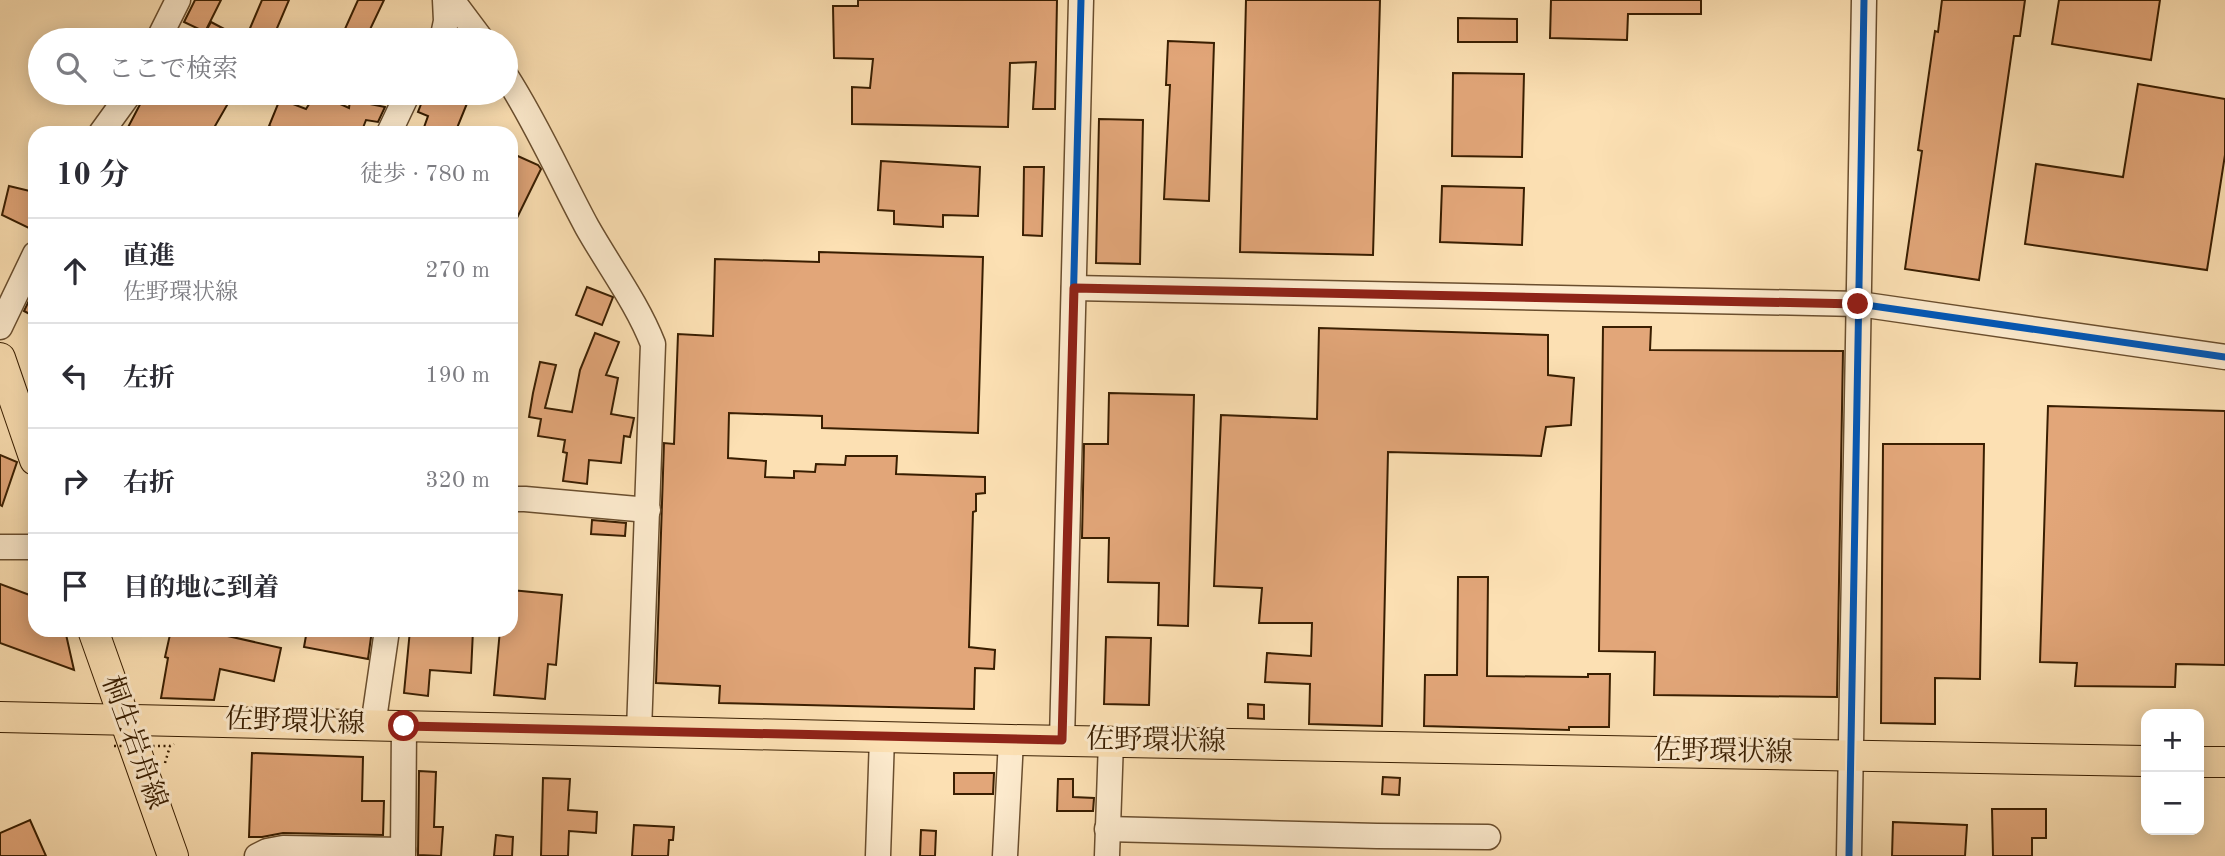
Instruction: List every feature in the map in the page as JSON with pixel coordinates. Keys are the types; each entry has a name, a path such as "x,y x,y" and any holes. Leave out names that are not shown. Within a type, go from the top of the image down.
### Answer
{"main road":[{"path":"0,358 28,440"},
{"name":"桐生岩舟線","path":"95,637 119,732 173,856"},
{"name":"佐野環状線","path":"0,717 119,732 404,726 2141,761"},
{"path":"2204,762 2225,762"}],"street":[{"path":"164,28 178,0"},
{"path":"445,0 445,28"},
{"path":"452,0 473,28"},
{"path":"1062,740 1081,0"},
{"path":"1849,856 1864,0"},
{"path":"518,94 592,235 640,315 653,344 639,731"},
{"path":"106,126 121,105"},
{"path":"392,126 402,105"},
{"path":"0,327 28,269"},
{"path":"1074,288 1858,304 2225,357"},
{"path":"518,499 648,510"},
{"path":"0,547 28,547"},
{"path":"373,726 386,637"},
{"path":"257,856 283,848 403,853 404,726"},
{"path":"878,856 882,737"},
{"path":"1005,856 1011,740"},
{"path":"1107,856 1111,741"},
{"path":"1107,829 1377,846 1488,836"}],"path":[{"path":"119,732 170,746"}],"building":[{"path":"195,0 221,0 207,28 197,28 184,22"},
{"path":"262,0 289,0 277,28 250,28"},
{"path":"358,0 384,0 371,28 345,28"},
{"path":"858,0 1057,0 1055,109 1033,109 1036,62 1010,63 1008,127 852,124 852,87 870,88 873,59 834,58 833,6 858,6"},
{"path":"1246,0 1380,0 1373,255 1240,252"},
{"path":"1551,0 1701,0 1701,14 1628,14 1627,40 1550,38"},
{"path":"1942,0 2025,0 2020,36 2014,36 1979,280 1905,269 1922,151 1918,150"},
{"path":"2059,0 2160,0 2151,60 2052,44"},
{"path":"1458,18 1517,19 1517,42 1458,42"},
{"path":"211,22 222,28 208,28"},
{"path":"1168,41 1214,43 1209,201 1164,199 1170,85 1166,85"},
{"path":"1453,73 1524,74 1522,157 1452,156"},
{"path":"2138,84 2225,99 2225,155 2207,270 2025,244 2036,164 2123,177"},
{"path":"140,105 227,105 215,126 129,126"},
{"path":"278,105 296,105 306,109 308,105 385,107 378,122 366,120 364,126 269,126"},
{"path":"421,105 466,105 458,126 424,126 428,116 418,112"},
{"path":"1099,119 1143,120 1140,264 1096,263"},
{"path":"518,156 541,169 518,216"},
{"path":"881,161 980,167 978,216 943,215 943,227 894,224 894,211 878,210"},
{"path":"1024,167 1044,167 1042,236 1023,235"},
{"path":"9,186 28,191 28,228 2,215"},
{"path":"1442,186 1524,188 1522,245 1440,242"},
{"path":"819,252 983,257 978,433 822,428 822,416 729,413 728,458 766,461 765,477 794,478 794,471 815,472 816,464 845,465 846,456 897,456 896,474 985,477 985,493 976,494 976,511 973,512 969,647 995,650 994,669 975,668 974,709 719,703 720,686 656,683 664,443 674,444 678,334 713,336 715,259 819,262"},
{"path":"587,287 613,297 602,325 576,315"},
{"path":"1603,327 1651,327 1650,350 1843,351 1837,697 1654,695 1655,652 1599,651"},
{"path":"1319,328 1548,335 1548,375 1574,378 1571,425 1546,427 1541,456 1388,452 1382,726 1309,724 1310,684 1265,682 1267,653 1311,656 1312,623 1259,623 1262,588 1214,586 1221,415 1317,419"},
{"path":"595,333 619,342 606,375 618,378 611,414 634,418 630,437 624,436 621,463 589,460 587,484 563,481 567,453 563,452 565,440 538,436 541,419 529,417 533,393 540,362 556,365 545,408 572,412 580,370"},
{"path":"1109,393 1194,395 1188,626 1158,625 1159,583 1108,582 1109,538 1082,538 1084,444 1108,444"},
{"path":"2048,406 2225,411 2225,665 2176,664 2175,687 2075,686 2077,663 2040,662"},
{"path":"1883,444 1984,444 1980,679 1935,678 1935,724 1881,723"},
{"path":"0,455 17,462 2,506 0,505"},
{"path":"592,520 626,523 625,536 591,534"},
{"path":"1458,577 1488,577 1487,676 1588,677 1588,674 1610,674 1609,727 1569,727 1569,730 1424,726 1425,675 1457,675"},
{"path":"0,584 28,594 28,637 67,637 74,670 0,643"},
{"path":"518,591 562,595 556,665 548,664 545,699 494,695 499,637 518,637"},
{"path":"169,637 232,637 281,648 274,681 220,669 214,700 161,698 168,658 165,657"},
{"path":"306,637 371,637 368,659 304,647"},
{"path":"409,637 473,637 471,673 430,670 428,696 404,693"},
{"path":"1106,637 1151,638 1149,705 1104,704"},
{"path":"1248,704 1264,705 1264,719 1248,718"},
{"path":"252,753 363,757 362,801 384,801 383,835 283,833 249,837"},
{"path":"419,771 436,772 434,827 443,827 441,856 418,855"},
{"path":"954,773 994,773 993,794 954,794"},
{"path":"1383,777 1400,778 1399,795 1382,794"},
{"path":"543,778 570,779 568,810 597,812 596,833 569,831 568,856 541,856"},
{"path":"1058,779 1073,779 1073,797 1094,798 1093,811 1057,811"},
{"path":"1992,809 2046,809 2046,838 2032,838 2032,856 1993,856"},
{"path":"30,820 46,856 0,856 0,833"},
{"path":"1893,822 1967,825 1965,856 1892,856"},
{"path":"634,825 674,827 673,840 669,840 668,856 632,856"},
{"path":"921,830 936,831 935,856 920,856"},
{"path":"496,835 513,837 512,856 494,856"}],"cycle path":[{"path":"1062,740 1081,0"},
{"path":"1849,856 1864,0"},
{"path":"1074,288 1859,304 2225,357"}],"route":[{"path":"404,726 1062,740 1074,288 1858,304"}]}
